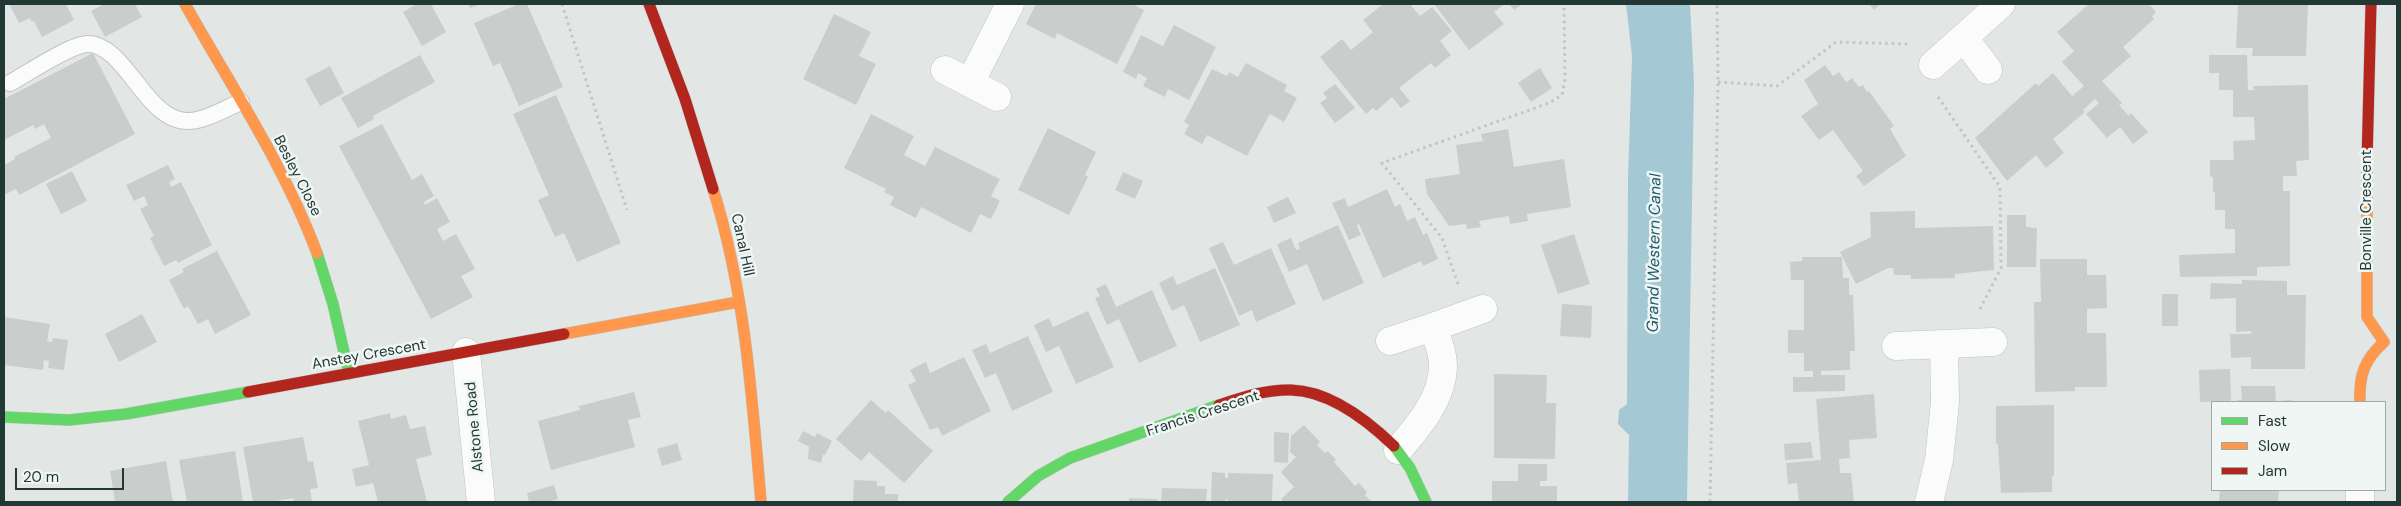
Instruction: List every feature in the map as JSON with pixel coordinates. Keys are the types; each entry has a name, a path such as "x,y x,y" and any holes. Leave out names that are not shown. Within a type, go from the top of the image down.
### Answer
{"street":[{"name":"Besley Close","path":"185,4 290,190 315,249 334,310 350,374"},
{"name":"Canal Hill","path":"649,4 685,99 726,230 750,380 761,502"},
{"path":"970,82 1010,4"},
{"path":"1932,65 2001,4"},
{"name":"Bonville Crescent","path":"2360,401 2360,377 2368,356 2390,340 2367,317 2367,174 2371,4"},
{"path":"1964,38 1988,70"},
{"path":"945,70 997,97"},
{"name":"Anstey Crescent","path":"4,417 69,420 126,414 738,302"},
{"path":"1390,341 1476,311"},
{"path":"1398,450 1421,424 1437,395 1443,365 1433,327"},
{"path":"1896,346 1993,342"},
{"path":"1928,502 1939,460 1953,344"},
{"name":"Alstone Road","path":"466,352 482,502"},
{"name":"Francis Crescent","path":"1008,502 1048,469 1084,454 1248,397 1290,390 1319,396 1345,408 1398,450 1415,475 1426,502"}],"lane":[{"path":"10,83 73,48 87,44 98,45 109,52 152,102 167,114 185,122 200,120 241,102"}],"path":[{"path":"562,4 627,210"},
{"path":"1476,311 1442,238 1382,163 1549,103 1562,95 1565,80 1564,4"},
{"path":"1710,502 1718,82 1716,4"},
{"path":"1718,82 1778,86 1836,42 1920,45 1932,65 1936,94 2000,187 2001,268 1953,344"}],"water":[{"name":"Grand Western Canal","path":"1626,4 1690,4 1694,82 1687,502 1628,502 1629,435 1618,424 1619,410 1627,404 1628,178 1632,56"}],"building":[{"path":"9,4 66,4 74,20 42,37 34,21 32,22 30,18 19,23"},
{"path":"104,4 135,4 142,17 105,37 91,11"},
{"path":"417,4 431,4 446,32 422,46 403,12"},
{"path":"469,4 481,4 470,8"},
{"path":"519,4 527,4 563,87 519,106 500,63 493,66 474,23"},
{"path":"1036,4 1132,4 1144,10 1117,64 1057,33 1055,39 1026,24"},
{"path":"1383,4 1410,4 1420,16 1432,7 1452,31 1440,41 1451,55 1435,68 1431,63 1399,88 1410,101 1401,108 1392,97 1376,111 1373,108 1366,114 1320,57 1342,39 1351,50 1373,32 1363,20"},
{"path":"1434,4 1505,4 1494,12 1504,24 1469,50"},
{"path":"1509,4 1523,4 1514,10"},
{"path":"1869,4 1881,4 1874,10"},
{"path":"2089,4 2149,4 2156,12 2152,16 2154,19 2123,47 2131,56 2102,81 2122,103 2119,105 2129,116 2131,113 2148,132 2133,144 2120,127 2107,138 2086,114 2099,103 2095,99 2083,110 2085,112 2053,139 2064,153 2046,168 2036,155 2007,181 1975,138 2036,83 2038,86 2053,73 2072,96 2084,86 2062,62 2074,51 2057,32"},
{"path":"2238,4 2308,4 2306,56 2252,56 2253,48 2236,48"},
{"path":"834,14 871,32 859,56 876,64 856,105 803,79"},
{"path":"1174,25 1216,47 1189,100 1168,89 1165,97 1143,86 1147,78 1138,73 1136,79 1123,72 1141,35 1163,46"},
{"path":"93,53 135,134 19,195 16,189 4,195 4,165 15,159 14,157 51,138 44,124 35,129 33,125 4,140 4,99"},
{"path":"420,55 435,82 373,116 374,119 358,128 341,98"},
{"path":"2209,55 2247,55 2248,90 2254,90 2253,86 2308,85 2309,160 2296,161 2297,176 2283,176 2283,191 2290,191 2290,266 2257,267 2257,276 2180,277 2179,255 2235,253 2235,229 2225,229 2225,210 2215,210 2215,192 2213,193 2213,177 2210,176 2210,160 2234,160 2233,141 2255,140 2254,117 2233,117 2233,90 2219,90 2219,73 2209,73"},
{"path":"1246,63 1287,85 1284,91 1297,98 1284,122 1270,114 1247,156 1207,135 1202,144 1184,134 1189,125 1184,122 1212,69 1227,76 1229,72 1238,77"},
{"path":"1825,65 1833,76 1839,72 1846,82 1852,78 1859,87 1863,85 1867,92 1869,91 1894,126 1890,129 1906,156 1864,186 1856,176 1863,171 1833,130 1819,140 1801,116 1818,104 1804,80"},
{"path":"330,66 344,93 320,106 305,79"},
{"path":"1540,68 1552,88 1531,102 1518,83"},
{"path":"1335,84 1355,108 1335,123 1320,103 1327,98 1323,93"},
{"path":"556,95 621,243 577,262 564,233 555,237 538,200 549,195 513,114"},
{"path":"871,114 914,136 904,155 925,166 935,147 1000,179 991,196 1000,201 991,219 980,214 971,233 921,207 916,218 890,205 894,197 884,192 886,189 844,168"},
{"path":"382,124 412,180 422,174 434,196 424,202 425,205 437,198 450,222 437,229 443,241 456,234 475,269 461,276 473,297 431,319 339,146"},
{"path":"1048,128 1096,152 1085,175 1088,177 1069,215 1018,190"},
{"path":"1508,129 1514,167 1564,159 1571,207 1527,214 1528,221 1510,224 1509,216 1479,221 1481,227 1467,229 1466,224 1449,226 1427,194 1425,179 1460,174 1456,145 1483,141 1481,134"},
{"path":"168,165 175,179 169,182 171,187 181,182 212,245 178,263 176,260 164,266 150,238 154,236 140,209 148,205 144,196 134,201 126,185"},
{"path":"72,171 87,201 61,214 46,184"},
{"path":"1123,172 1143,181 1135,199 1115,190"},
{"path":"1387,189 1395,207 1400,204 1407,221 1415,217 1423,235 1427,233 1438,259 1423,266 1421,261 1383,278 1359,224 1357,226 1361,235 1349,240 1332,203 1345,198 1348,207"},
{"path":"1288,197 1296,213 1274,223 1267,207"},
{"path":"1915,211 1915,228 1993,226 1994,270 1955,274 1955,278 1911,279 1911,275 1894,275 1893,268 1888,268 1856,284 1840,252 1871,237 1870,212"},
{"path":"2007,215 2026,215 2026,227 2037,228 2036,267 2007,267"},
{"path":"1338,225 1364,283 1323,301 1307,264 1289,272 1277,244 1291,238 1296,250 1300,249 1298,243"},
{"path":"1574,234 1590,284 1558,294 1541,245"},
{"path":"1223,242 1234,265 1271,248 1296,304 1256,322 1252,310 1239,316 1209,248"},
{"path":"217,251 251,315 215,334 208,319 198,324 188,306 184,309 169,280 184,272 182,269"},
{"path":"1802,257 1842,257 1843,278 1849,278 1849,295 1853,295 1855,351 1850,351 1850,370 1821,371 1821,375 1845,375 1845,391 1793,392 1793,377 1813,377 1813,371 1804,371 1804,353 1788,353 1788,330 1804,330 1804,280 1791,280 1790,262 1802,261"},
{"path":"2040,259 2087,259 2087,275 2106,275 2107,308 2087,309 2087,333 2106,333 2107,387 2075,387 2075,391 2035,392 2034,302 2041,302"},
{"path":"1215,268 1240,325 1200,342 1184,305 1172,311 1159,283 1173,276 1177,285"},
{"path":"2242,280 2287,281 2287,295 2306,295 2305,369 2251,369 2251,357 2231,358 2230,334 2251,334 2251,331 2236,332 2236,298 2210,299 2211,283 2242,284"},
{"path":"1106,284 1116,307 1152,290 1177,346 1139,363 1119,319 1107,325 1095,298 1100,296 1096,289"},
{"path":"2162,294 2178,294 2178,326 2162,326"},
{"path":"1562,304 1592,306 1591,338 1560,336"},
{"path":"1088,311 1114,367 1076,384 1059,346 1046,352 1034,325 1049,318 1053,327"},
{"path":"142,314 157,342 119,362 105,334"},
{"path":"4,317 50,324 47,341 52,342 53,338 68,340 64,370 48,368 49,361 44,360 43,370 4,365"},
{"path":"1028,336 1053,392 1012,411 996,373 985,378 972,350 986,344 990,353"},
{"path":"964,357 991,411 942,436 938,427 930,430 908,385 916,381 910,370 926,362 930,373"},
{"path":"2230,369 2231,401 2200,402 2199,370"},
{"path":"1494,374 1547,375 1546,403 1556,403 1555,459 1494,458"},
{"path":"2241,386 2275,386 2276,401 2237,401 2242,400"},
{"path":"634,392 641,417 628,420 635,447 551,470 538,421 580,410 579,406"},
{"path":"1874,394 1877,438 1849,440 1850,458 1839,459 1840,473 1851,473 1854,502 1799,502 1797,483 1788,484 1786,463 1821,460 1816,399"},
{"path":"871,400 886,413 888,410 933,451 904,483 869,452 861,461 836,439"},
{"path":"2054,405 2054,476 2052,476 2052,492 2001,493 1998,444 1996,444 1996,406"},
{"path":"390,413 391,419 406,415 410,429 425,426 432,455 416,459 427,502 378,502 373,483 356,487 352,469 369,465 358,421"},
{"path":"1304,425 1320,442 1317,445 1325,453 1328,451 1336,460 1334,462 1355,486 1359,483 1367,492 1365,495 1372,502 1284,502 1281,499 1294,487 1281,472 1296,457 1290,452 1291,436"},
{"path":"803,431 815,437 817,433 832,441 825,455 823,454 821,463 808,459 809,447 798,441"},
{"path":"1274,432 1289,433 1288,463 1274,462"},
{"path":"303,437 308,462 313,461 318,488 310,489 312,502 294,502 293,498 271,502 253,502 243,447"},
{"path":"1811,442 1813,458 1785,460 1784,444"},
{"path":"677,443 682,460 662,466 657,449"},
{"path":"235,451 243,502 187,502 179,460"},
{"path":"166,461 173,502 115,502 110,471"},
{"path":"1518,464 1547,464 1547,481 1540,481 1540,486 1557,486 1557,502 1492,502 1492,481 1518,481"},
{"path":"1212,472 1225,473 1225,478 1228,478 1228,473 1273,474 1272,502 1228,502 1228,500 1225,500 1225,502 1211,502"},
{"path":"854,480 877,481 877,486 885,486 885,494 898,494 898,502 853,502"},
{"path":"554,485 558,499 547,502 529,502 527,493"},
{"path":"1162,488 1207,489 1206,502 1161,502"},
{"path":"2220,491 2279,491 2278,502 2219,502"},
{"path":"1129,498 1158,499 1158,502 1129,502"}],"traffic: fast":[{"path":"317,253 333,304 349,374"},
{"path":"4,417 69,420 126,414 248,392"},
{"path":"1008,502 1038,476 1070,458 1219,405"},
{"path":"1394,446 1410,468 1426,502"}],"traffic: slow":[{"path":"185,4 273,157 304,220 317,253"},
{"path":"2360,401 2364,369 2372,355 2384,342 2367,317 2367,162"},
{"path":"713,189 733,266 746,344 761,502"},
{"path":"564,334 738,302"}],"traffic: jam":[{"path":"649,4 685,99 713,189"},
{"path":"2367,162 2371,4"},
{"path":"248,392 564,334"},
{"path":"1219,405 1254,394 1272,391 1291,390 1306,392 1334,401 1360,417 1394,446"}]}
